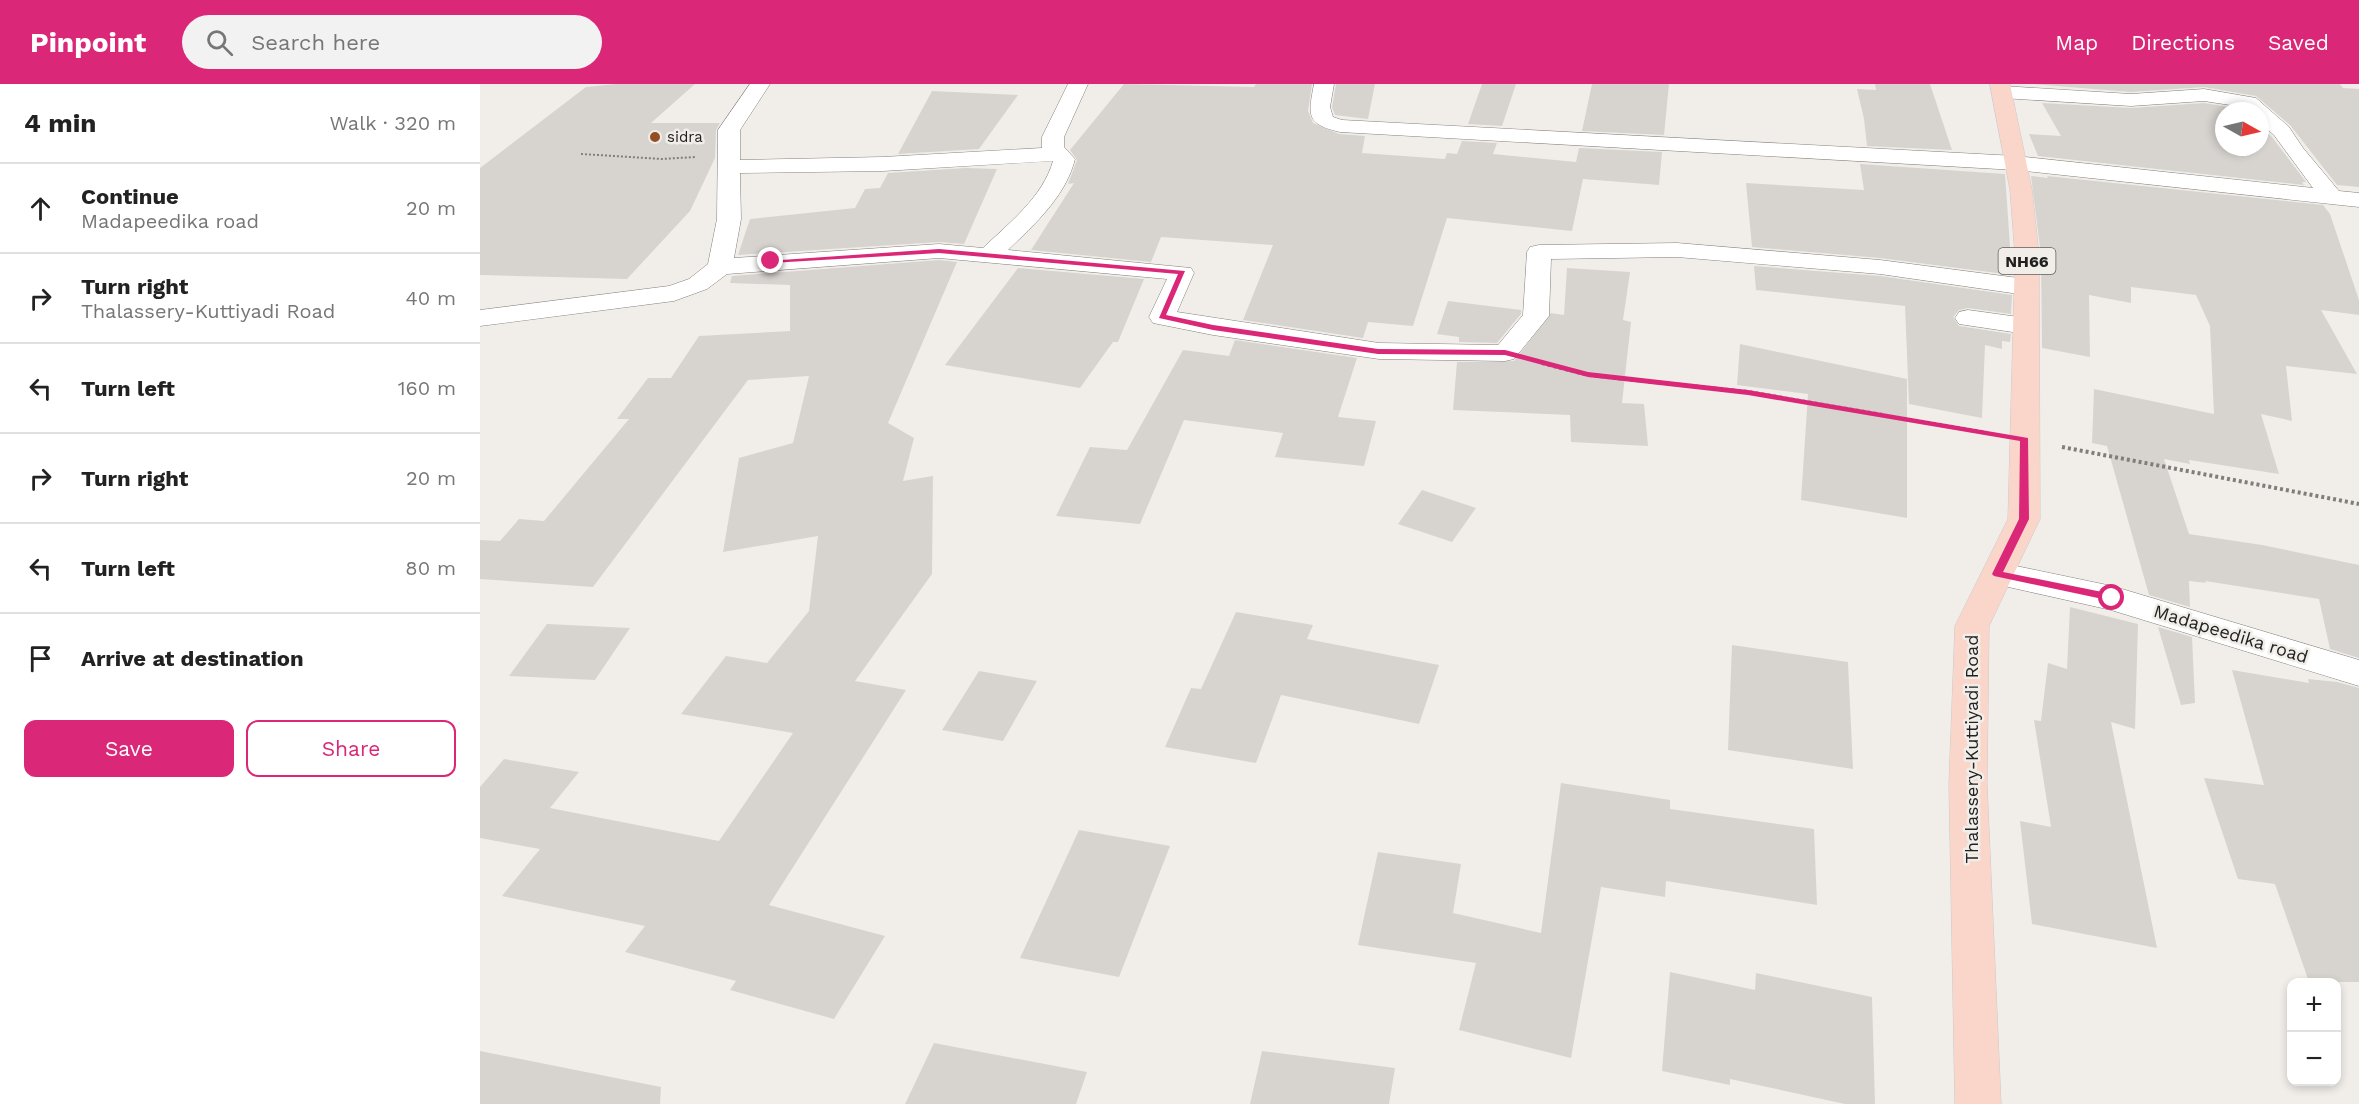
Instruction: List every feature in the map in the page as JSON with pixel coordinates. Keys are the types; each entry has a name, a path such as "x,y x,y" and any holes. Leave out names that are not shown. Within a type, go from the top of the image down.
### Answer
{"main road":[{"name":"Thalassery-Kuttiyadi Road","path":"1978,1104 1968,784 1972,626 2024,519 2026,244 2016,163 2001,88"}],"street":[{"path":"720,267 729,219 729,130 760,84"},
{"path":"990,254 1018,228 1063,171 1064,159 1053,149 1053,137 1078,84"},
{"path":"1323,84 1320,107 1324,121 1340,126 2016,163 2359,200"},
{"path":"2001,88 2131,99 2204,94 2249,102 2282,131 2294,151 2332,197"},
{"path":"729,161 883,164 1059,154"},
{"path":"480,318 674,293 698,284 720,267 915,252 990,254 1182,273 1162,317 1213,327 1378,351 1505,353 1536,316 1539,252 1677,250 1880,267 2026,287"},
{"path":"1968,318 2026,326"},
{"name":"Madapeedika road","path":"1997,574 2112,598 2359,673"}],"path":[{"path":"581,154 729,161"},
{"path":"1505,353 1588,375 1748,392 2025,440 2359,504"}],"building":[{"path":"616,84 695,84 651,123 720,123 716,130 715,158 690,211 627,279 480,275 480,168 586,87"},
{"path":"1124,84 1254,87 1256,84 1312,84 1308,111 1313,123 1339,134 1365,136 1362,153 1445,159 1447,153 1457,154 1462,141 1497,143 1493,154 1576,162 1579,148 1662,152 1659,185 1583,179 1572,231 1447,218 1413,326 1368,322 1363,338 1243,320 1273,245 1161,237 1151,262 1031,250 1074,183 1068,184 1077,160 1070,150"},
{"path":"1336,84 1375,84 1368,119 1335,115 1332,107"},
{"path":"1482,84 1516,84 1502,126 1468,124"},
{"path":"1592,84 1669,84 1664,135 1582,131"},
{"path":"1875,84 1930,84 1952,150 1867,146 1857,89 1876,90"},
{"path":"2032,84 2340,84 2343,88 2359,89 2359,187 2337,185 2290,125 2269,107 2269,102 2263,102 2256,96 2204,87 2131,92"},
{"path":"932,91 1018,95 979,149 898,154"},
{"path":"2042,103 2131,108 2204,103 2215,105 2215,156 2269,156 2269,134 2306,182 2302,182 2304,185 2038,156 2029,134 2061,136"},
{"path":"1860,164 2005,174 2012,275 1880,258 1752,247 1746,183 1864,190"},
{"path":"966,168 997,169 964,244 939,242 738,255 750,219 855,208 865,189 880,188 888,173"},
{"path":"2031,176 2323,205 2330,214 2359,300 2359,315 2321,310 2357,374 2286,366 2292,421 2261,414 2279,474 2189,460 2190,464 2164,459 2189,534 2262,545 2359,565 2359,658 2330,649 2319,599 2205,581 2206,583 2189,581 2190,607 2149,595 2107,446 2092,443 2094,389 2214,414 2210,326 2196,295 2131,287 2131,303 2089,295 2090,357 2042,348 2041,255"},
{"path":"939,260 957,262 888,423 914,438 903,481 933,476 932,574 855,681 906,690 769,905 885,936 834,1019 730,990 736,981 625,952 645,926 502,896 540,849 480,838 480,787 504,759 579,772 550,808 719,841 793,733 681,714 726,656 767,663 809,611 818,536 723,552 739,458 793,443 809,376 748,380 593,587 480,579 480,540 500,541 519,519 544,521 629,419 617,419 648,378 671,378 699,336 790,331 790,285 730,283 732,276"},
{"path":"1754,266 1880,276 2012,295 2011,314 1968,308 1959,310 1953,317 1959,326 2011,334 2010,342 2002,341 2002,349 1985,345 1982,418 1909,404 1905,306 1756,290"},
{"path":"1018,268 1144,279 1118,342 1113,342 1080,388 945,365"},
{"path":"1567,268 1630,272 1623,320 1631,322 1622,403 1644,404 1648,446 1571,442 1570,415 1453,410 1457,362 1514,361 1551,313 1564,315"},
{"path":"1448,301 1521,310 1521,314 1497,343 1459,342 1459,337 1437,334"},
{"path":"1235,340 1357,358 1338,417 1376,421 1364,466 1275,457 1283,433 1184,420 1140,524 1056,516 1090,447 1127,450 1183,350 1229,356"},
{"path":"1740,344 1907,379 1907,518 1801,500 1808,394 1737,385"},
{"path":"1422,490 1476,508 1452,542 1398,524"},
{"path":"2070,607 2138,624 2135,729 2111,722 2157,948 2032,924 2020,821 2051,827 2034,720 2041,721 2048,663 2067,669"},
{"path":"1236,612 1313,625 1307,639 1439,665 1419,724 1281,695 1256,763 1165,747 1191,688 1201,689"},
{"path":"547,624 630,628 595,680 509,676"},
{"path":"2158,627 2192,637 2195,703 2181,705"},
{"path":"1732,645 1848,662 1853,769 1728,750"},
{"path":"2232,670 2309,683 2308,679 2337,682 2359,688 2359,982 2341,982 2341,978 2308,978 2275,884 2238,879 2204,778 2264,785"},
{"path":"979,671 1037,681 1003,741 942,730"},
{"path":"1561,783 1670,800 1670,809 1814,829 1817,905 1666,881 1665,897 1601,887 1571,1058 1459,1030 1476,963 1358,945 1378,852 1461,864 1453,913 1541,933"},
{"path":"1079,830 1170,846 1119,977 1020,958"},
{"path":"1670,972 1755,990 1756,973 1872,997 1875,1104 1845,1104 1730,1079 1730,1085 1662,1071"},
{"path":"934,1043 1087,1072 1076,1104 905,1104"},
{"path":"480,1051 661,1087 660,1104 480,1104"},
{"path":"1262,1051 1395,1068 1389,1104 1250,1104"}],"place":[{"name":"sidra","path":"655,137"}],"route":[{"path":"771,261 939,251 1182,273 1162,317 1213,327 1378,351 1505,353 1588,375 1748,392 2025,440 2024,519 1997,574 2112,598"}]}
